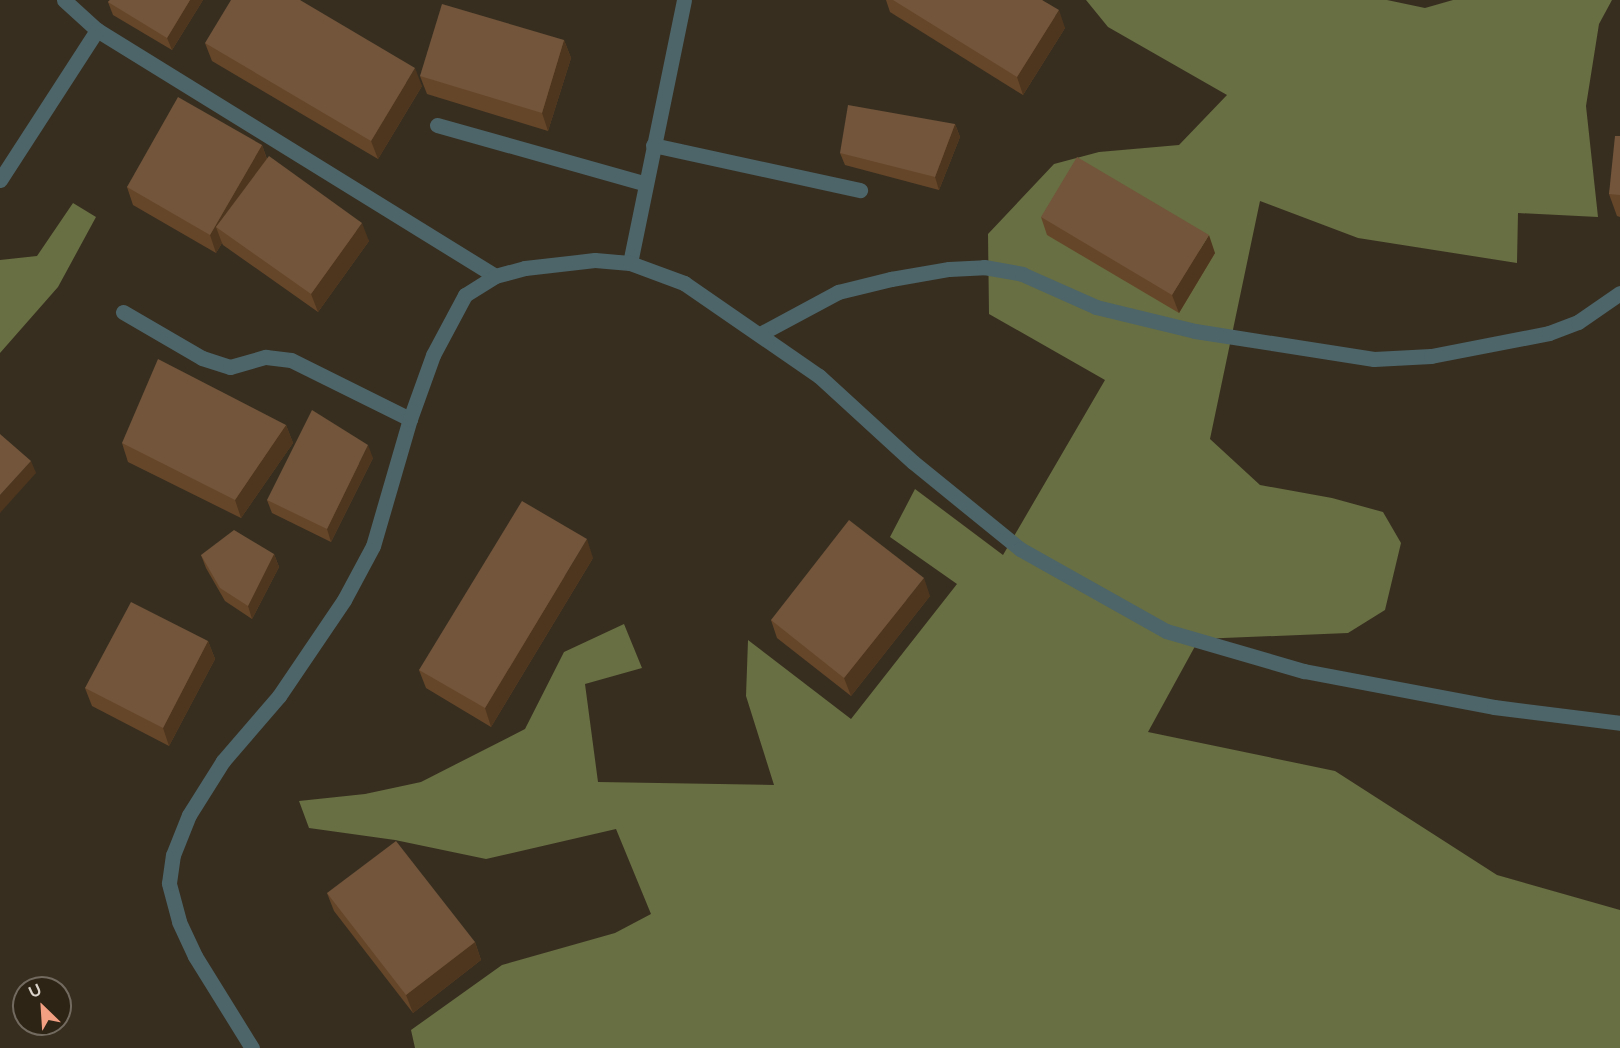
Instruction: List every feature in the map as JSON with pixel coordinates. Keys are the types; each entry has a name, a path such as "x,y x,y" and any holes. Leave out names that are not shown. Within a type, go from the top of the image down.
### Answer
{"street":[{"path":"64,0 97,30 495,276"},
{"path":"630,263 644,183 684,0"},
{"path":"0,180 97,30"},
{"path":"437,125 644,183"},
{"path":"653,145 860,190"},
{"path":"252,1048 195,956 179,921 169,883 173,855 189,815 223,761 279,696 344,600 373,546 410,419 433,355 465,295 495,276 525,268 595,260 630,263 684,283 819,376 913,462 1020,549 1166,631 1304,671 1494,707 1620,723"},
{"path":"760,334 838,292 891,279 949,269 984,267 1022,274 1096,307 1195,331 1374,359 1431,356 1549,333 1578,322 1620,293"},
{"path":"123,312 202,358 230,367 266,357 291,360 410,419"}],"green space":[{"path":"1086,0 1387,0 1425,8 1453,0 1612,0 1599,24 1586,106 1598,217 1518,213 1517,263 1358,238 1260,201 1210,439 1260,485 1332,498 1383,512 1401,543 1385,610 1348,633 1199,639 1148,732 1335,771 1497,875 1620,910 1620,1048 415,1048 411,1030 502,965 615,933 651,914 616,829 486,859 395,840 309,828 299,801 365,794 421,782 525,729 564,652 624,624 642,668 585,684 598,782 774,785 746,696 748,640 851,719 957,584 890,537 915,489 1003,555 1105,380 989,314 988,234 1054,164 1099,152 1179,145 1227,95 1108,27"},
{"path":"73,203 96,217 58,287 0,353 0,260 37,256"}],"building":[{"path":"110,0 190,0 167,38 108,2"},
{"path":"231,0 300,0 415,68 371,141 205,43"},
{"path":"893,0 1042,0 1059,10 1017,77"},
{"path":"442,4 564,40 542,113 420,76"},
{"path":"178,97 262,145 210,235 127,187"},
{"path":"848,105 955,124 935,177 840,153"},
{"path":"1615,136 1620,136 1620,195 1609,194"},
{"path":"269,156 362,223 311,294 216,227"},
{"path":"1077,157 1209,235 1172,295 1041,217"},
{"path":"158,359 286,425 235,500 122,443"},
{"path":"312,410 368,445 327,529 267,500"},
{"path":"0,434 31,461 0,495"},
{"path":"522,501 587,539 485,708 419,670"},
{"path":"849,520 924,578 844,678 771,620"},
{"path":"234,530 274,554 248,606 220,588 201,555"},
{"path":"131,602 208,641 163,728 85,688"},
{"path":"396,841 475,942 406,995 327,893"}]}
